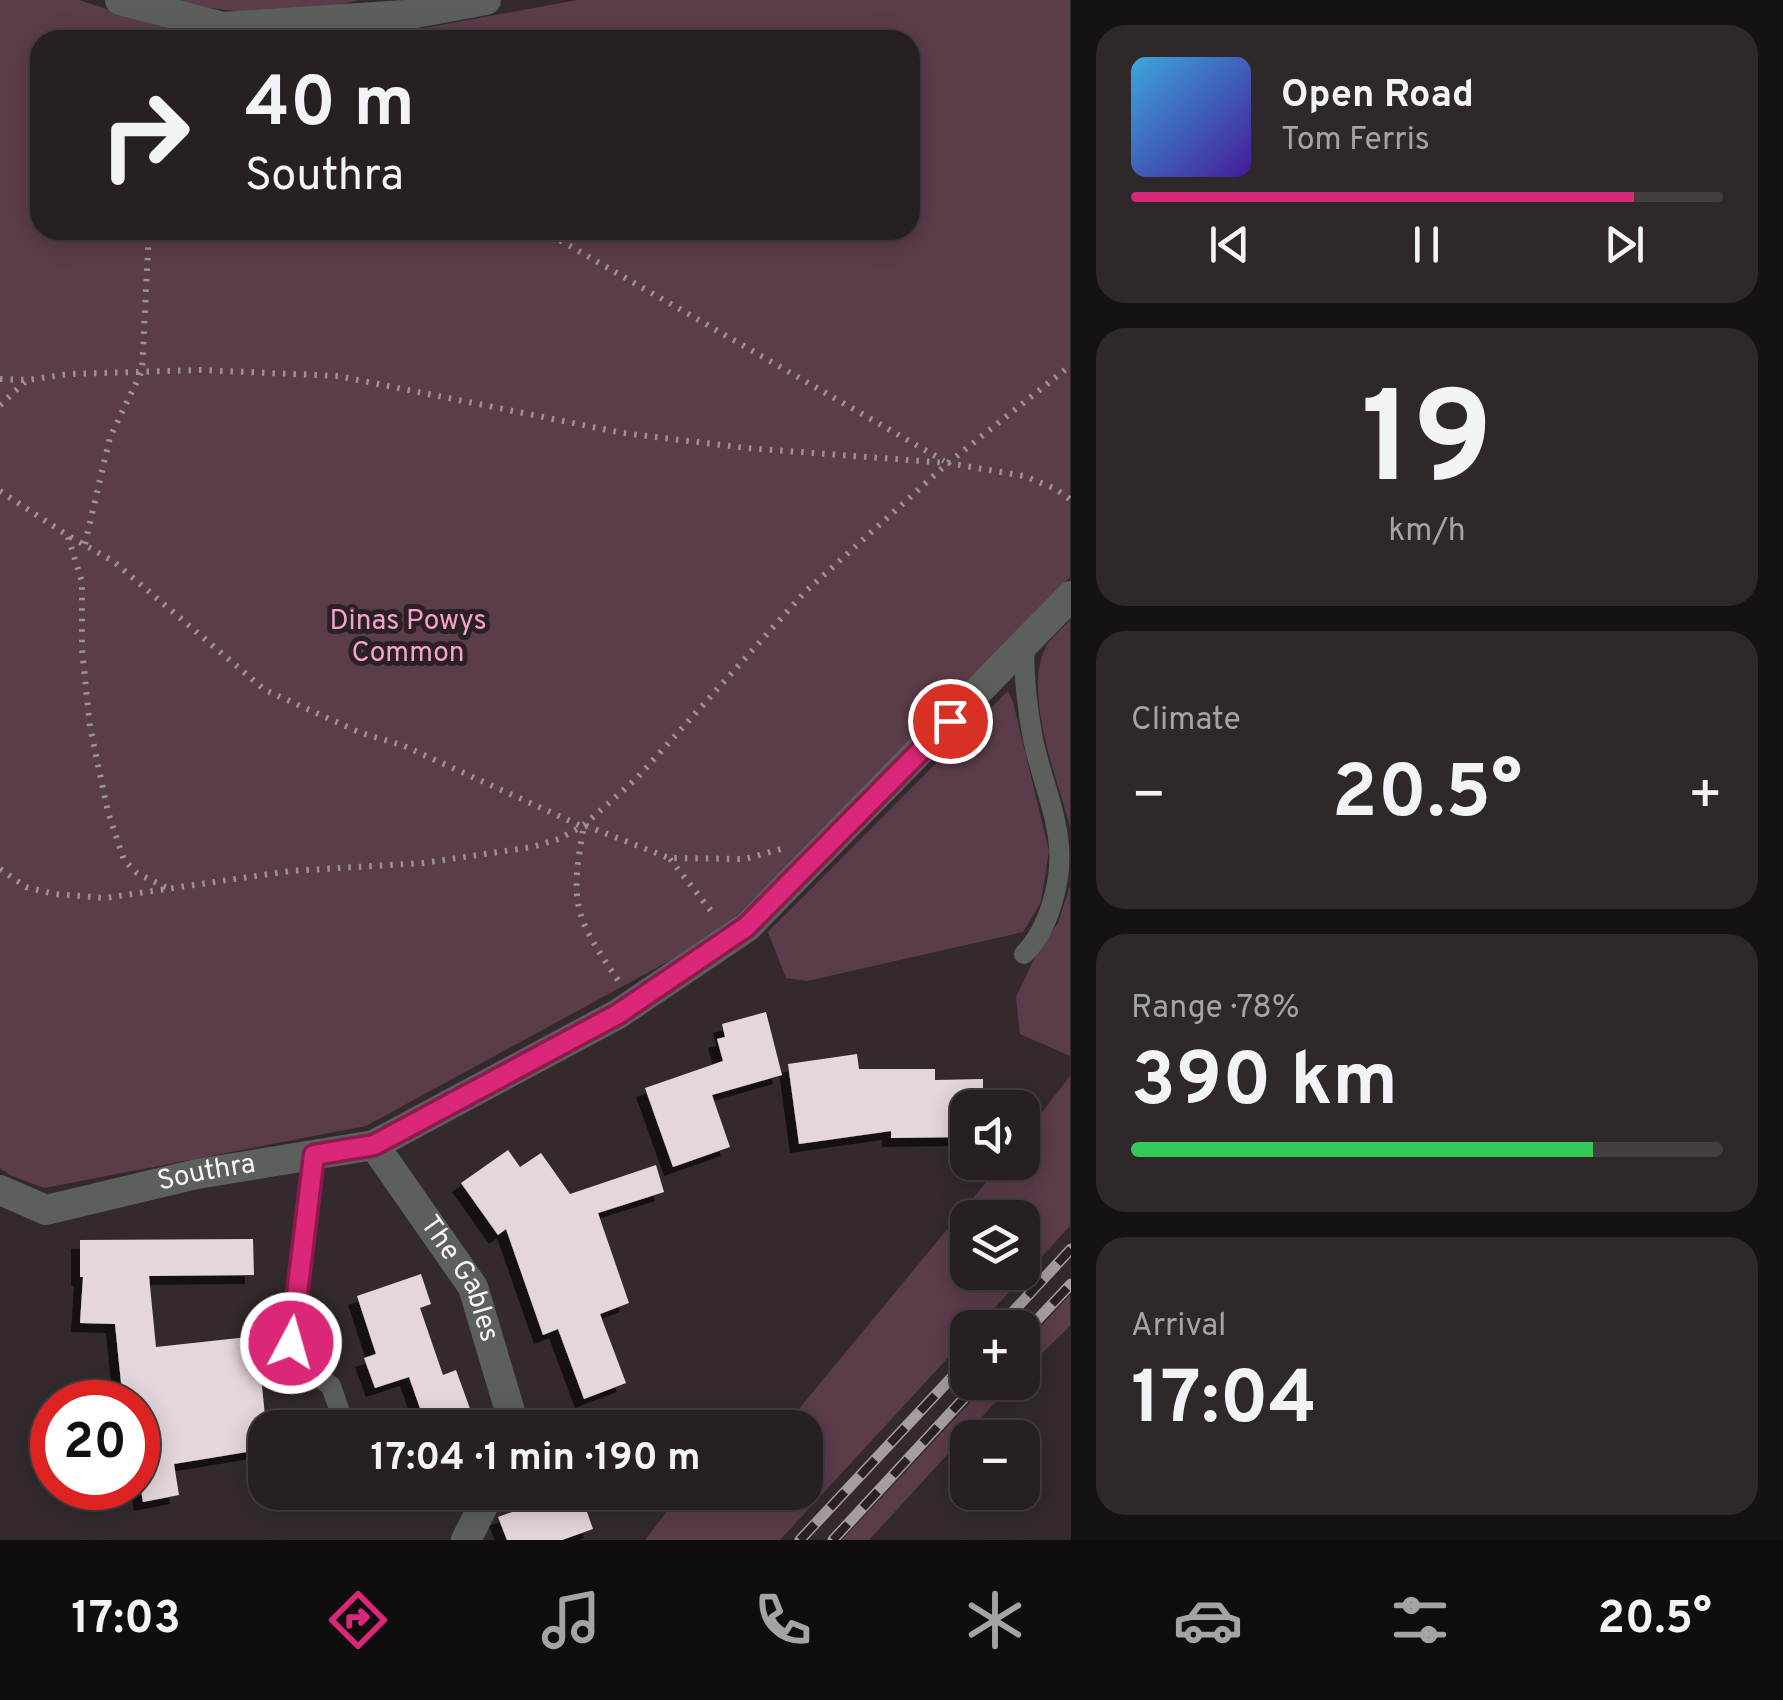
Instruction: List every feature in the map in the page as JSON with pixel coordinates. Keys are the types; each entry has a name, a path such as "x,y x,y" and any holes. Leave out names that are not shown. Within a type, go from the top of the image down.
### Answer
{"street":[{"path":"120,0 223,26 405,15 486,0"},
{"name":"Southra","path":"0,1190 46,1210 197,1174 374,1145 634,1002 746,927 1070,596"},
{"name":"The Gables","path":"374,1145 473,1287 510,1410"},
{"path":"466,1540 481,1510"}],"lane":[{"path":"1024,646 1024,687 1059,846 1056,888 1038,940 1024,954"},
{"path":"314,1155 291,1343 296,1359 331,1386 339,1409"}],"path":[{"path":"85,544 110,437 142,371 149,240"},
{"path":"559,240 948,463"},
{"path":"0,869 26,887 54,894 106,898 290,871 423,863 499,853 545,843 583,826 668,746 805,592 948,463 1070,365"},
{"path":"0,379 201,370 338,376 624,434 746,448 948,463 1024,476 1056,489 1070,500"},
{"path":"0,404 27,380"},
{"path":"0,491 66,535 113,560 265,690 361,733 402,745 583,826 669,858 746,859 771,850 827,846"},
{"path":"66,535 74,549 82,582 82,649 90,728 108,812 124,860 137,873 168,888"},
{"path":"583,826 574,879 584,930 634,1002"},
{"path":"669,858 732,937"}],"green space":[{"name":"Dinas Powys Common","path":"0,0 79,0 172,30 30,30 30,240 920,240 920,30 413,30 577,0 1070,0 1070,577 903,755 715,936 366,1126 44,1188 0,1168"},
{"path":"173,0 358,0 289,12 242,12"},
{"path":"1070,620 1070,827 1045,738 1038,690 1045,649"},
{"path":"1008,691 1049,851 1041,902 1023,932 807,981 786,978 768,932"},
{"path":"1070,886 1070,1056 1020,1034 1016,997 1038,951 1058,923"},
{"path":"1070,1076 1070,1226 1040,1259 1040,1200 971,1200 988,1180 1040,1180 1040,1115"},
{"path":"950,1226 950,1290 1011,1290 993,1310 950,1310 950,1355 823,1493 823,1410 798,1410"},
{"path":"1070,1295 1070,1326 1040,1355 1040,1328"},
{"path":"972,1400 997,1400 979,1420 954,1420"},
{"path":"950,1424 950,1452 869,1540 842,1540"},
{"path":"668,1510 808,1510 780,1540 645,1540"}],"building":[{"path":"766,1012 782,1075 712,1095 730,1147 673,1167 645,1088 723,1061 717,1039 725,1037 722,1024"},
{"path":"857,1054 859,1069 935,1069 935,1080 983,1079 983,1090 950,1090 950,1137 891,1138 891,1131 799,1144 788,1064"},
{"path":"508,1150 520,1167 541,1153 570,1194 656,1165 664,1192 598,1213 629,1303 600,1314 626,1383 584,1399 558,1329 543,1335 506,1229 498,1235 461,1183"},
{"path":"253,1239 254,1275 149,1276 156,1347 257,1336 264,1410 248,1410 248,1452 174,1464 179,1495 160,1499 160,1380 121,1380 115,1324 80,1323 80,1240"},
{"path":"421,1274 431,1304 420,1308 443,1375 456,1370 470,1410 421,1410 409,1377 375,1388 364,1358 376,1354 357,1296"},
{"path":"517,1510 586,1510 593,1529 562,1540 507,1540 498,1517"}],"railway":[{"path":"1015,1310 1071,1249"},
{"path":"1040,1317 1071,1284"},
{"path":"800,1540 950,1379"},
{"path":"833,1540 962,1400"}],"route":[{"path":"291,1343 314,1155 374,1145 618,1014 746,927 950,721"}]}
